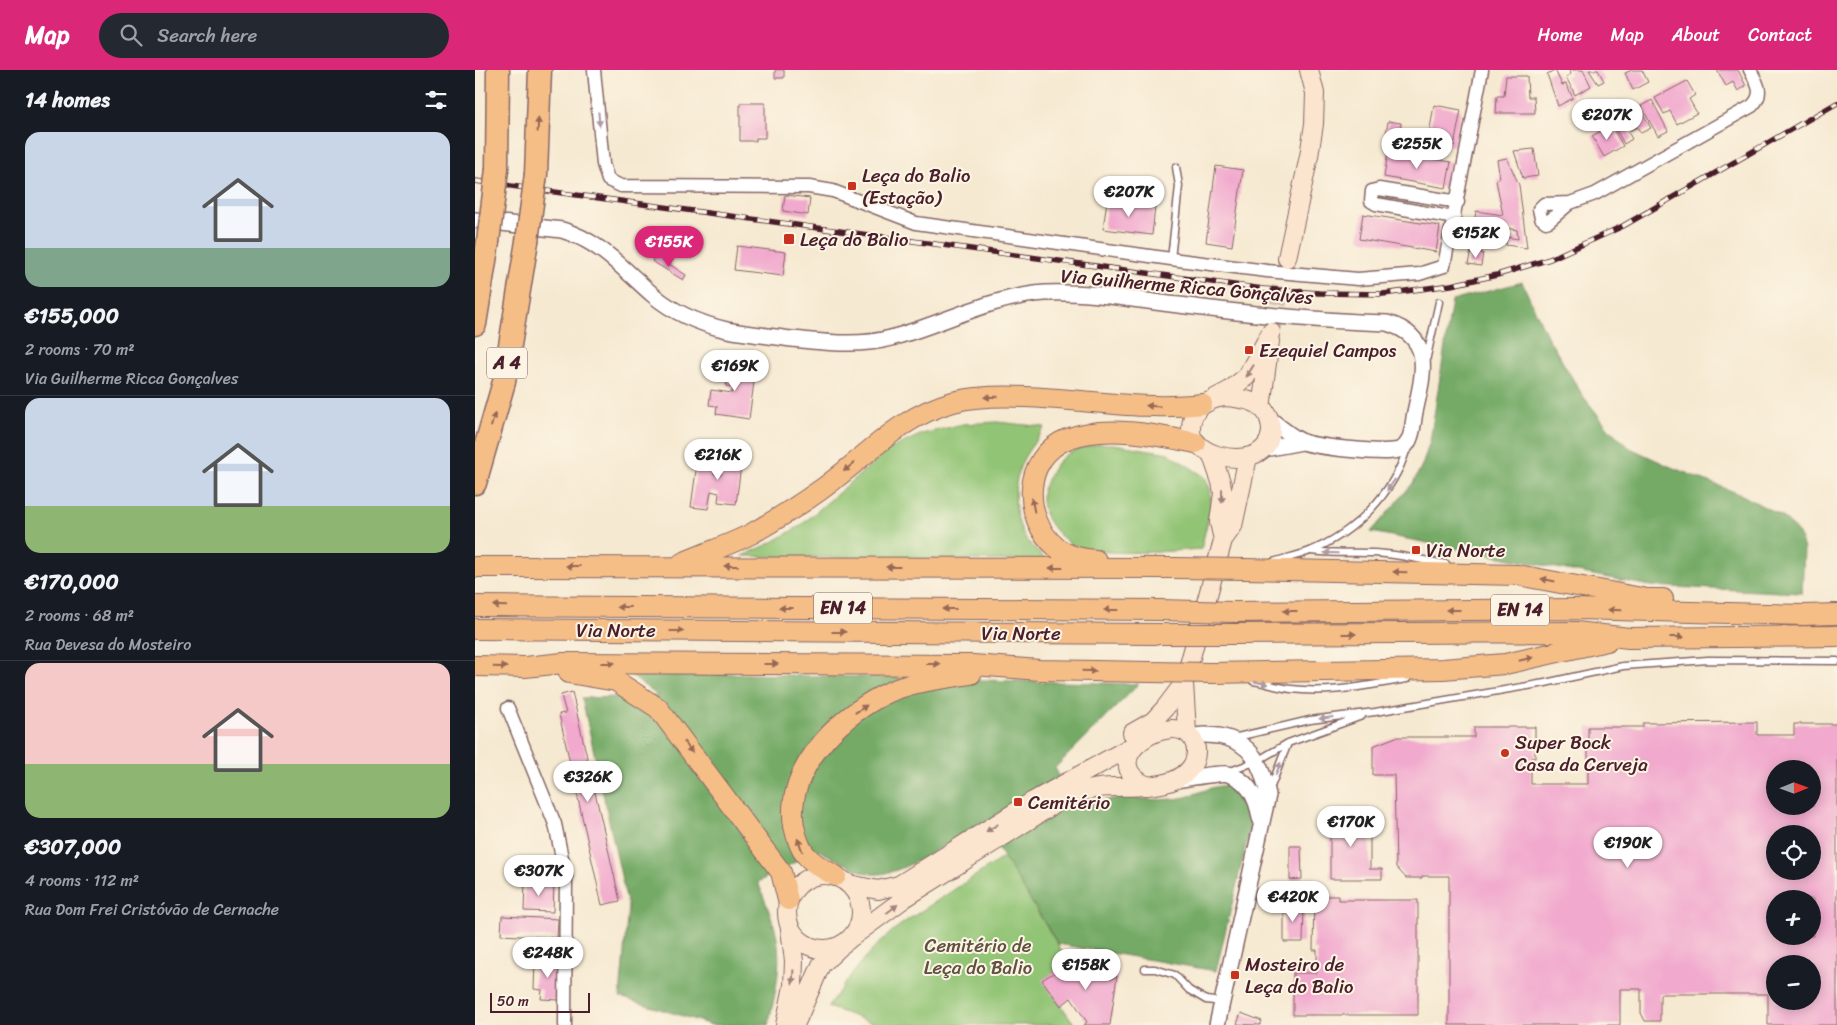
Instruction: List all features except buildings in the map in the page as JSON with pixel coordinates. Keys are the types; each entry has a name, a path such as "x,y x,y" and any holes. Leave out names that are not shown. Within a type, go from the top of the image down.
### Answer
{"highway":[{"name":"A 4","path":"475,324 497,169 498,70"},
{"name":"A 4","path":"475,483 504,382 527,241 536,174 540,70"},
{"path":"674,566 751,534 819,491 900,426 918,415 955,402 984,397 1015,397 1173,408 1209,401"},
{"path":"1175,568 1155,564 1083,559 1057,548 1043,533 1035,517 1031,502 1031,484 1042,457 1052,448 1066,440 1096,432 1117,432 1203,448"},
{"path":"475,567 1175,568 1518,575 1647,599 1725,600 1804,615"},
{"name":"Via Norte","path":"475,606 1235,612 1576,609 1804,615 1837,614"},
{"name":"Via Norte","path":"475,629 1155,634 1577,632 1629,638 1837,636"},
{"path":"525,667 563,663 973,665 1040,670 1213,673 1443,670 1505,664 1629,638"},
{"path":"475,666 525,667 617,680 659,708 781,872 788,900"},
{"path":"842,880 815,864 803,853 795,830 793,817 797,786 807,764 840,725 855,712 881,696 913,683 972,674 1040,670"}],"main road":[{"path":"1287,258 1314,124 1315,93 1309,70"},
{"path":"1203,448 1231,458 1248,457 1264,449 1270,437 1265,413 1271,332 1246,377 1231,390 1209,401 1192,420 1191,432 1203,448 1221,482 1223,493 1219,522 1223,540"},
{"path":"1209,401 1224,397 1240,399 1265,413"},
{"path":"785,1025 793,986 794,961 790,929 786,915 788,900 795,887 807,878 821,874 878,890 899,885 1033,801 1136,744 1151,734 1174,708 1223,540 1233,526 1248,457"},
{"path":"795,1025 821,965 847,942 905,898 1069,795 1099,788 1162,784 1174,780 1188,770 1196,754 1196,745 1189,735 1180,687"},
{"path":"1033,801 1059,778 1153,721 1180,687"},
{"path":"1151,734 1167,729 1176,729 1189,735"},
{"path":"1136,744 1128,760 1129,769 1132,777 1148,786"},
{"path":"790,929 799,941 812,948 826,950 847,942 860,925 861,910 858,895 842,880"}],"street":[{"path":"594,70 603,164 608,180 621,186 809,187 833,191 916,223 1171,260 1267,271 1357,278 1419,274 1444,266 1455,218 1482,70"},
{"path":"1570,203 1595,194 1752,106 1758,100 1759,92 1749,70"},
{"path":"1455,218 1376,204 1371,201 1372,191 1379,189 1458,202"},
{"name":"Via Guilherme Ricca Gonçalves","path":"475,220 562,230 575,234 588,240 610,256 654,296 696,320 727,330 828,343 867,343 891,338 976,307 1044,293 1076,293 1257,315 1387,323 1405,331 1417,343 1423,359 1423,374 1409,440"},
{"path":"1265,413 1302,442 1317,446 1395,451 1409,440"},
{"path":"1264,449 1302,442"},
{"path":"508,708 555,824 565,877 565,1025"},
{"path":"1189,735 1203,734 1230,738 1246,747 1257,761 1264,776 1268,795 1217,1025"},
{"path":"1174,780 1226,773 1239,779 1248,786 1258,803 1261,826"}],"lane":[{"path":"1171,260 1179,186 1175,167"},
{"path":"1423,374 1439,302"},
{"path":"1246,569 1311,551 1346,531 1359,521 1395,479 1403,463 1409,440"},
{"path":"1311,551 1325,553 1396,554 1452,565"},
{"path":"1460,566 1518,575"},
{"path":"1230,738 1310,720 1375,712 1545,683 1623,666 1707,660 1837,661"},
{"path":"1226,773 1257,761 1288,743 1375,712"},
{"path":"1268,795 1288,743"},
{"path":"1145,969 1155,969 1175,976 1189,990 1206,1000 1222,1002"}],"green space":[{"path":"1522,282 1547,336 1583,396 1609,429 1630,448 1671,467 1742,495 1783,517 1799,534 1804,549 1802,593 1650,586 1371,532 1413,483 1423,463 1430,441 1452,301"},
{"path":"997,422 1045,427 1021,464 1016,483 1015,503 1024,535 1047,561 742,556 771,543 800,526 888,450 922,434 963,424"},
{"path":"1097,444 1113,444 1168,453 1205,477 1210,489 1211,499 1201,549 1139,553 1107,552 1079,547 1058,533 1048,519 1042,503 1042,492 1047,480 1055,465 1067,454"},
{"path":"625,671 1139,684 1055,768 1075,806 1121,798 1162,800 1186,797 1210,788 1223,786 1234,788 1242,794 1249,806 1252,820 1216,971 1058,944 982,822 928,856 883,874 866,873 818,850 758,882 776,933 779,956 777,980 768,1025 712,1025 620,997 628,907 582,698 658,696"},
{"name":"Cemitério de Leça do Balio","path":"1004,857 1069,963 1043,980 1075,1025 879,1025 828,1007 862,962 881,941 903,923"}],"tunnel":[{"path":"1272,331 1287,258"}],"railway":[{"path":"475,181 1263,289 1319,293 1383,294 1451,285 1497,275 1550,259 1623,226 1837,103"}],"place":[{"name":"Leça do Balio (Estação)","path":"852,186"},
{"name":"Leça do Balio","path":"789,239"},
{"name":"Ezequiel Campos","path":"1249,350"},
{"name":"Via Norte","path":"1416,550"},
{"name":"Super Bock Casa da Cerveja","path":"1505,753"},
{"name":"Cemitério","path":"1018,802"},
{"name":"Mosteiro de Leça do Balio","path":"1235,975"}]}
